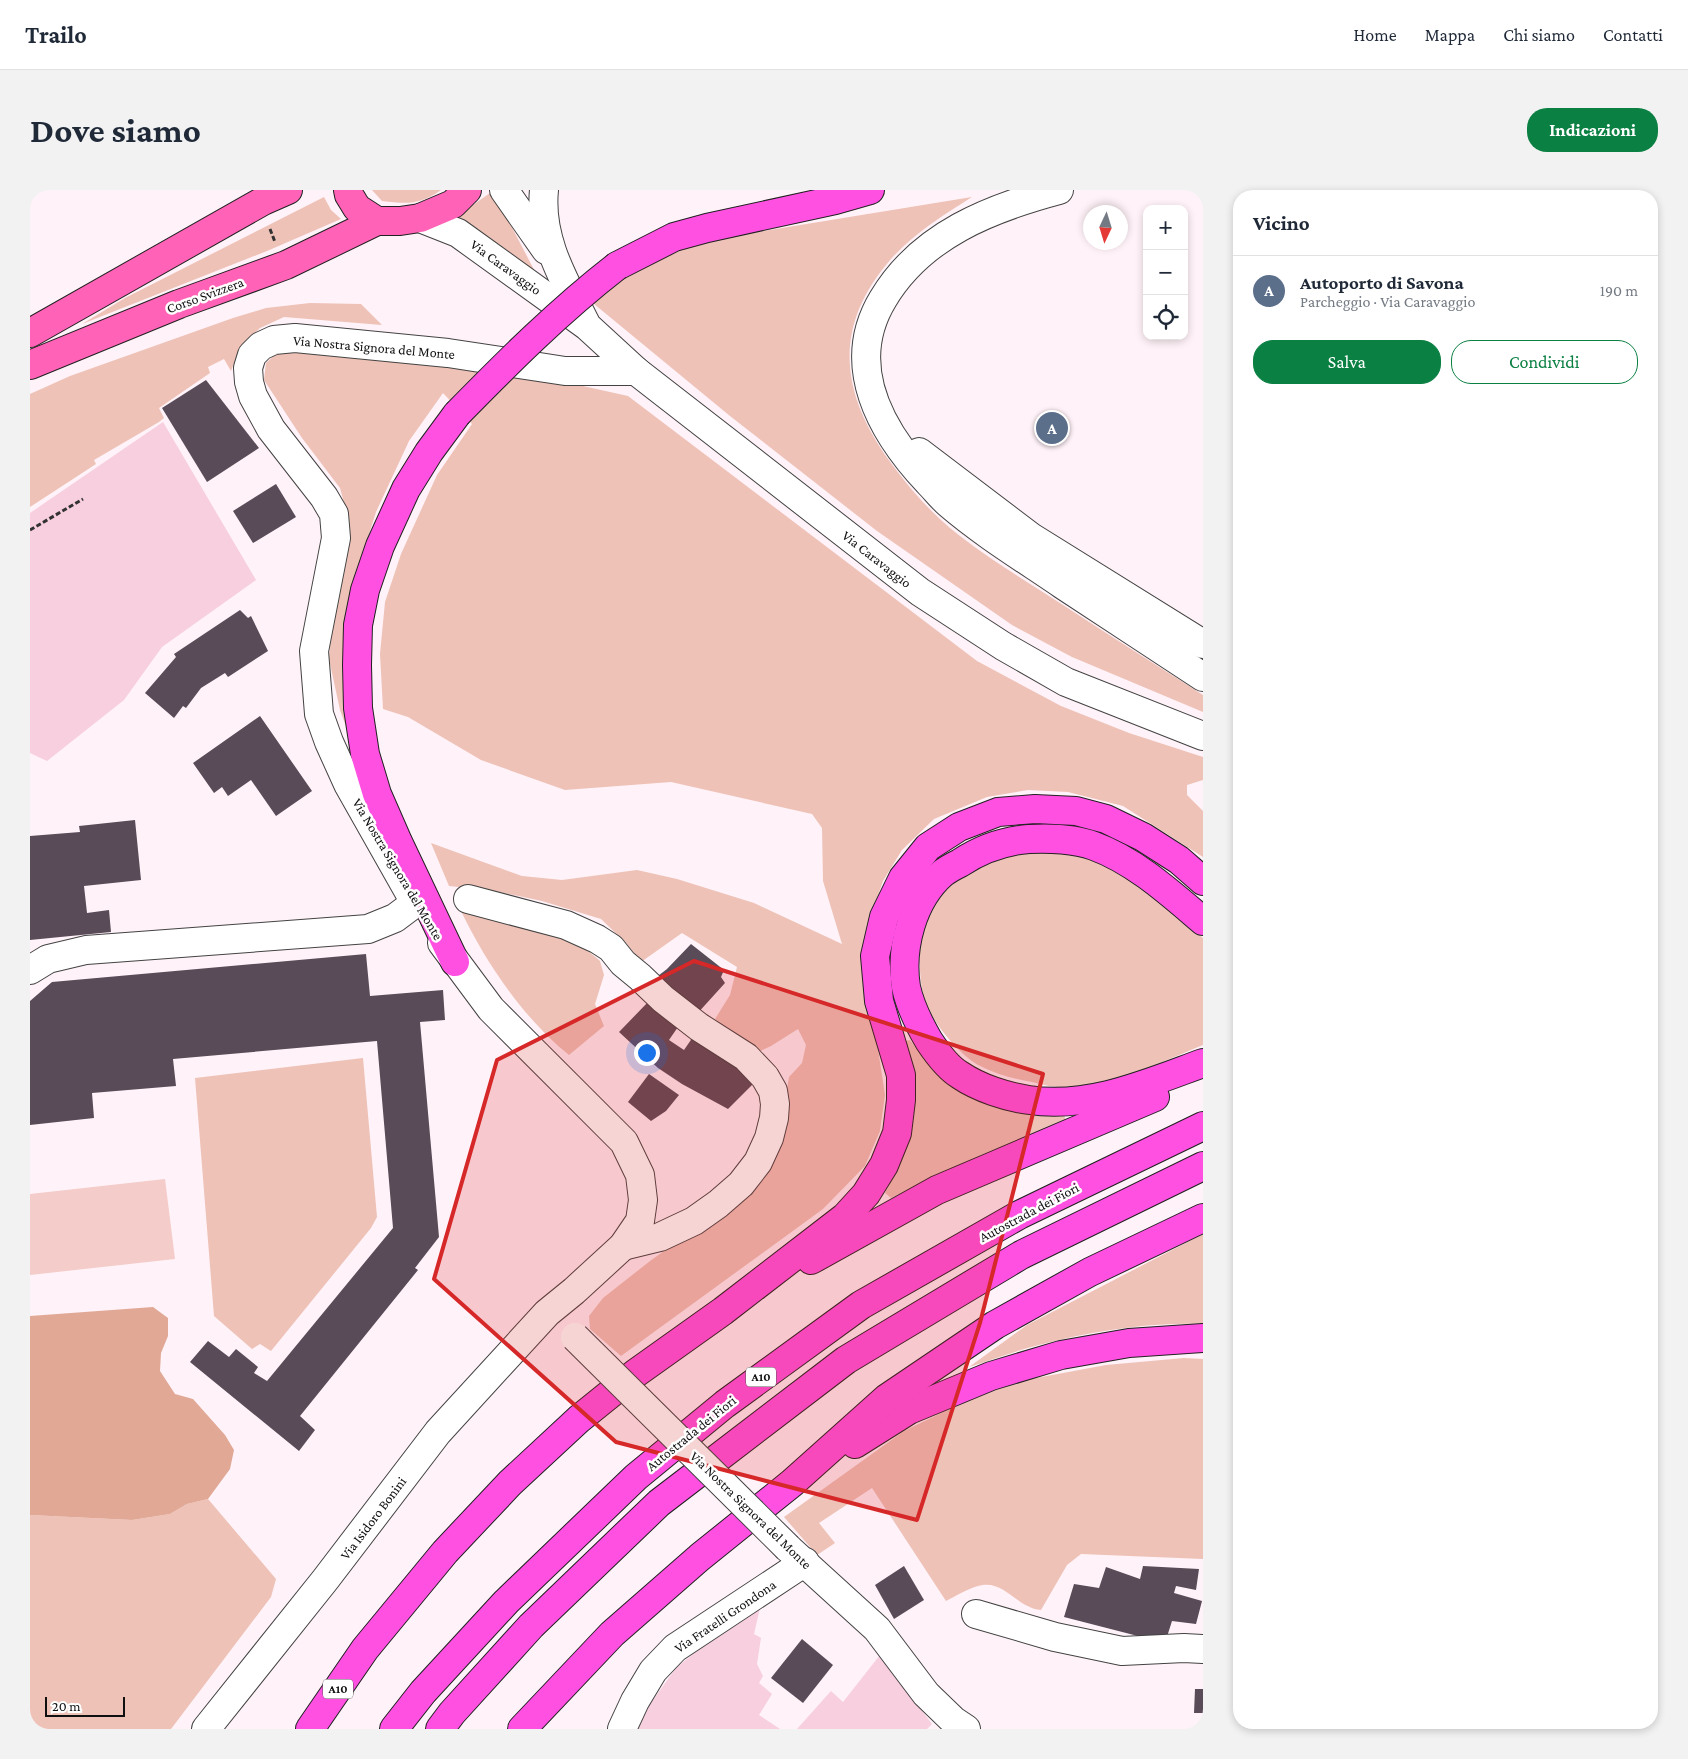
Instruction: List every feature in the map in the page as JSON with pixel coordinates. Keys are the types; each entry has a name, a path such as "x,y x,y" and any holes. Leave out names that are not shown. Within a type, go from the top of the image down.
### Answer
{"highway":[{"path":"454,962 377,794 365,754 358,708 358,625 365,590 380,546 406,489 456,414 556,316 616,266 674,236 835,200 870,190"},
{"path":"723,1311 844,1217 866,1194 884,1165 897,1133 902,1100 901,1075 879,1001 875,956 884,917 903,878 928,847 960,827 998,812 1035,808 1076,811 1106,819 1143,837 1179,860 1203,881"},
{"path":"1203,921 1168,891 1128,863 1093,846 1049,838 1010,840 974,853 943,874 922,898 910,926 904,958 906,988 918,1023 937,1053 959,1075 992,1091 1029,1100 1065,1102 1121,1093 1203,1063"},
{"name":"A10","path":"310,1729 365,1649 445,1552 510,1483 593,1407 636,1373 723,1311 937,1190 1144,1102 1203,1074"},
{"name":"Autostrada dei Fiori","path":"394,1729 423,1692 506,1602 636,1477 725,1404 861,1305 1019,1215 1203,1126"},
{"path":"440,1729 452,1713 531,1626 660,1503 846,1360 1021,1255 1203,1166"},
{"path":"522,1729 612,1634 700,1557 792,1483 887,1398 995,1325 1090,1272 1203,1218"},
{"path":"792,1483 909,1410 991,1376 1061,1355 1129,1343 1203,1338"}],"main road":[{"path":"30,333 265,196 288,190"},
{"path":"348,190 357,208 377,221 400,221 420,218 453,204 467,190"},
{"name":"Corso Svizzera","path":"30,365 170,308 286,265 377,221"}],"street":[{"name":"Via Caravaggio","path":"504,190 554,261 587,326"},
{"name":"Via Caravaggio","path":"544,190 542,208 554,261"},
{"path":"1059,190 1016,201 977,217 943,237 914,260 888,289 874,314 866,343 866,369 873,400 886,426 910,463 948,503 994,538 1203,676"},
{"name":"Via Caravaggio","path":"420,218 458,233 587,326 636,371 920,592 1003,646 1066,682 1203,736"},
{"name":"Via Nostra Signora del Monte","path":"636,371 565,372 448,353 295,338 274,340 261,346 252,355 248,368 253,396 271,429 324,497 334,514 336,538 314,651 319,714 348,784 415,903 454,962 491,1009 624,1142 640,1175 643,1200 640,1221 623,1246 547,1313 575,1337 796,1555 877,1630 926,1694 954,1721 966,1729"},
{"path":"886,426 1030,537 1203,644"},
{"path":"468,899 566,925 597,939 611,948 623,962 663,999 698,1027 746,1056 765,1077 773,1092 775,1104 774,1118 769,1138 758,1162 741,1184 718,1204 694,1220 660,1236 623,1246"},
{"path":"30,970 48,959 86,950 368,929 395,918 415,903"},
{"name":"Via Isidoro Bonini","path":"206,1729 325,1580 438,1432 547,1313"},
{"name":"Via Fratelli Grondona","path":"622,1729 635,1701 653,1671 675,1648 796,1555"},
{"path":"976,1614 1055,1637 1122,1651 1203,1649"}],"path":[{"path":"30,530 83,499"}],"highlighted area":[{"path":"694,961 1043,1074 980,1323 917,1520 616,1442 434,1279 497,1060"}],"shaded area":[{"path":"372,190 441,190 420,201 399,203 382,201"},
{"path":"493,191 543,287 454,218"},
{"path":"324,197 331,210 341,219 267,251 82,324 125,298"},
{"path":"972,197 909,241 891,259 871,285 858,311 851,337 850,363 854,389 863,415 876,441 900,475 928,507 950,528 1005,568 1203,695 1203,712 1072,657 1012,625 877,531 730,416 588,299 665,252 702,241"},
{"path":"310,303 361,304 382,325 284,317 260,328 240,347 231,371 224,359 208,367 210,373 159,408 164,418 159,422 94,460 96,464 30,507 30,394 70,376 233,318 266,308"},
{"path":"309,347 565,382 628,396 977,661 1061,706 1129,733 1203,757 1203,780 1187,785 1187,795 1203,811 1203,857 1123,806 1068,792 1028,790 987,797 934,819 902,850 883,881 866,930 864,977 885,1095 880,1131 865,1166 823,1209 621,1356 590,1329 589,1316 603,1298 650,1261 737,1199 784,1107 789,1077 802,1063 806,1045 798,1029 756,1053 715,1019 730,995 737,967 682,933 641,962 626,943 601,919 542,901 495,891 449,886 431,843 522,876 562,880 637,870 677,879 754,903 842,944 823,881 822,828 812,814 671,782 565,790 481,760 408,717 383,709 380,654 385,602 401,554 437,475 472,424 443,393 409,441 376,512 352,588 358,759 340,710 329,659 332,613 349,521 340,488 302,438 264,380 266,363 279,351"},
{"path":"163,422 256,580 162,647 124,700 47,761 30,753 30,513"},
{"path":"1031,850 1073,853 1092,858 1110,866 1143,886 1203,938 1203,1045 1150,1067 1114,1079 1077,1086 1058,1087 1011,1078 984,1068 970,1060 947,1037 929,1011 922,988 920,944 932,909 944,891 967,870 990,859"},
{"path":"466,909 513,921 580,944 600,961 604,975 595,1004 604,1026 569,1055 552,1041 522,1007 494,970 461,911"},
{"path":"910,1040 925,1059 941,1074 958,1088 977,1098 1018,1112 1064,1114 1066,1122 983,1154 891,1198 885,1193 900,1162 910,1133 915,1106 914,1072 905,1041"},
{"path":"363,1058 377,1217 371,1228 271,1351 260,1344 252,1349 214,1316 195,1078"},
{"path":"165,1179 175,1259 30,1275 30,1194"},
{"path":"1203,1234 1203,1324 1162,1324 1120,1328 1030,1347 969,1367 1027,1325"},
{"path":"153,1307 168,1318 168,1336 161,1353 160,1371 175,1394 193,1399 225,1435 234,1450 230,1469 208,1499 187,1504 170,1514 132,1520 30,1515 30,1316"},
{"path":"1184,1358 1203,1359 1203,1559 1081,1554 1067,1565 1041,1610 1024,1604 995,1586 987,1585 970,1589 946,1601 872,1488 819,1523 835,1543 817,1555 784,1517 904,1431 999,1385 1106,1365"},
{"path":"208,1499 276,1579 271,1597 171,1729 30,1729 30,1515 132,1520 170,1514 187,1504"},
{"path":"760,1608 754,1634 761,1638 757,1664 763,1676 759,1683 772,1694 759,1715 780,1729 638,1729 645,1711 676,1668 710,1640"},
{"path":"880,1655 932,1724 927,1729 797,1729 831,1691 843,1702"}],"building":[{"path":"206,380 259,448 207,482 162,408"},
{"path":"276,484 296,517 253,543 233,511"},
{"path":"240,610 248,618 251,616 268,651 228,677 225,673 201,688 186,708 183,706 174,718 145,693 176,657 174,654"},
{"path":"260,716 312,791 276,816 251,780 228,796 222,787 214,793 193,763"},
{"path":"135,820 141,880 84,886 87,913 109,910 111,932 30,940 30,836 80,832 79,826"},
{"path":"691,944 724,970 721,977 725,983 696,1015 654,979 667,969"},
{"path":"366,954 370,996 443,990 445,1020 420,1022 439,1237 415,1268 418,1270 300,1416 315,1430 299,1451 190,1362 208,1341 229,1357 236,1349 258,1367 254,1373 267,1381 393,1228 377,1041 173,1059 176,1086 92,1093 94,1118 30,1125 30,1001 52,982"},
{"path":"650,1000 680,1024 669,1040 684,1050 695,1034 755,1082 728,1109 682,1084 658,1068 619,1032"},
{"path":"649,1074 679,1095 666,1111 651,1121 628,1102"},
{"path":"904,1566 924,1600 894,1619 875,1585"},
{"path":"1143,1566 1199,1569 1196,1590 1176,1586 1174,1593 1202,1601 1196,1624 1172,1621 1165,1643 1064,1617 1074,1584 1099,1588 1106,1567 1140,1579"},
{"path":"802,1639 833,1665 803,1703 771,1678"},
{"path":"1195,1689 1203,1689 1203,1713 1194,1713"}],"place":[{"name":"Autoporto di Savona","path":"1052,428"}]}
